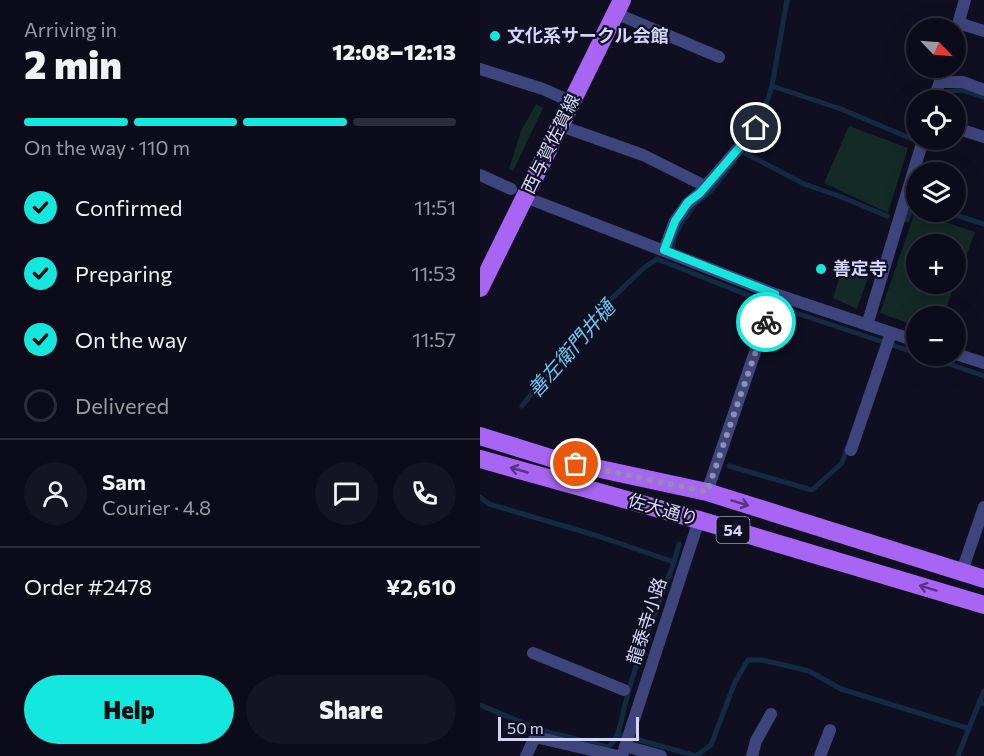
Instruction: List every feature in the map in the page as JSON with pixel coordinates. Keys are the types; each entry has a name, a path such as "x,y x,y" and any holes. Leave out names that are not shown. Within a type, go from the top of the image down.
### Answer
{"main road":[{"name":"西与賀佐賀線","path":"480,288 518,193 561,126 618,7"},
{"name":"佐大通り","path":"480,436 554,459 707,492 984,579"},
{"name":"佐大通り","path":"480,459 699,520 984,605"}],"street":[{"path":"960,18 965,0"},
{"path":"618,7 719,57"},
{"path":"966,28 984,31"},
{"path":"480,69 543,89 572,102"},
{"path":"937,90 941,78"},
{"path":"940,82 963,82 984,90"},
{"path":"561,126 643,155 705,186"},
{"path":"664,250 675,221 688,202 700,193 756,128"},
{"path":"966,131 984,137"},
{"path":"867,325 920,150"},
{"path":"480,175 518,193 676,255 773,301 867,325 889,339 906,340"},
{"path":"707,492 773,301"},
{"path":"851,450 889,339"},
{"path":"966,357 984,363"},
{"path":"962,571 984,507"},
{"name":"龍泰寺小路","path":"620,748 699,520"},
{"path":"533,653 624,690"},
{"path":"752,756 756,741 771,714"},
{"path":"820,756 830,730"},
{"path":"526,756 535,736 661,756"}],"green space":[{"path":"536,104 543,108 513,171 509,169 521,131"},
{"path":"849,126 906,147 907,150 888,213 824,183"},
{"path":"912,222 945,222 975,232 966,256 966,234 907,234"},
{"path":"906,238 906,294 951,294 947,306 906,306 906,322 880,313"},
{"path":"845,260 871,268 857,309 833,298"}],"waterway":[{"path":"787,0 772,86 841,109 906,136"},
{"path":"758,131 772,86"},
{"path":"966,91 984,97"},
{"path":"743,152 804,184 887,216"},
{"path":"671,254 674,239 681,224 695,204 710,192 734,162"},
{"path":"966,218 984,224"},
{"name":"善左衛門井樋","path":"522,406 592,317 645,267 657,259 778,307 906,350"},
{"name":"善左衛門井樋","path":"954,366 984,376"},
{"path":"729,466 812,490 842,463 847,448"},
{"path":"480,497 489,504 598,536 674,562 635,669 618,733 608,747"},
{"path":"674,562 679,544"},
{"path":"618,734 696,756 711,745 735,682 748,660 762,660 809,671 841,689 967,728"},
{"path":"979,703 984,691"},
{"path":"958,756 979,703 984,704"},
{"path":"480,705 540,730 608,747"}],"way so far":[{"path":"576,464 707,492 766,322"}],"place":[{"name":"文化系サークル会館","path":"495,36"},
{"name":"善定寺","path":"821,269"}],"route":[{"path":"756,128 700,193 688,202 675,221 664,250 775,294 766,322"}]}
